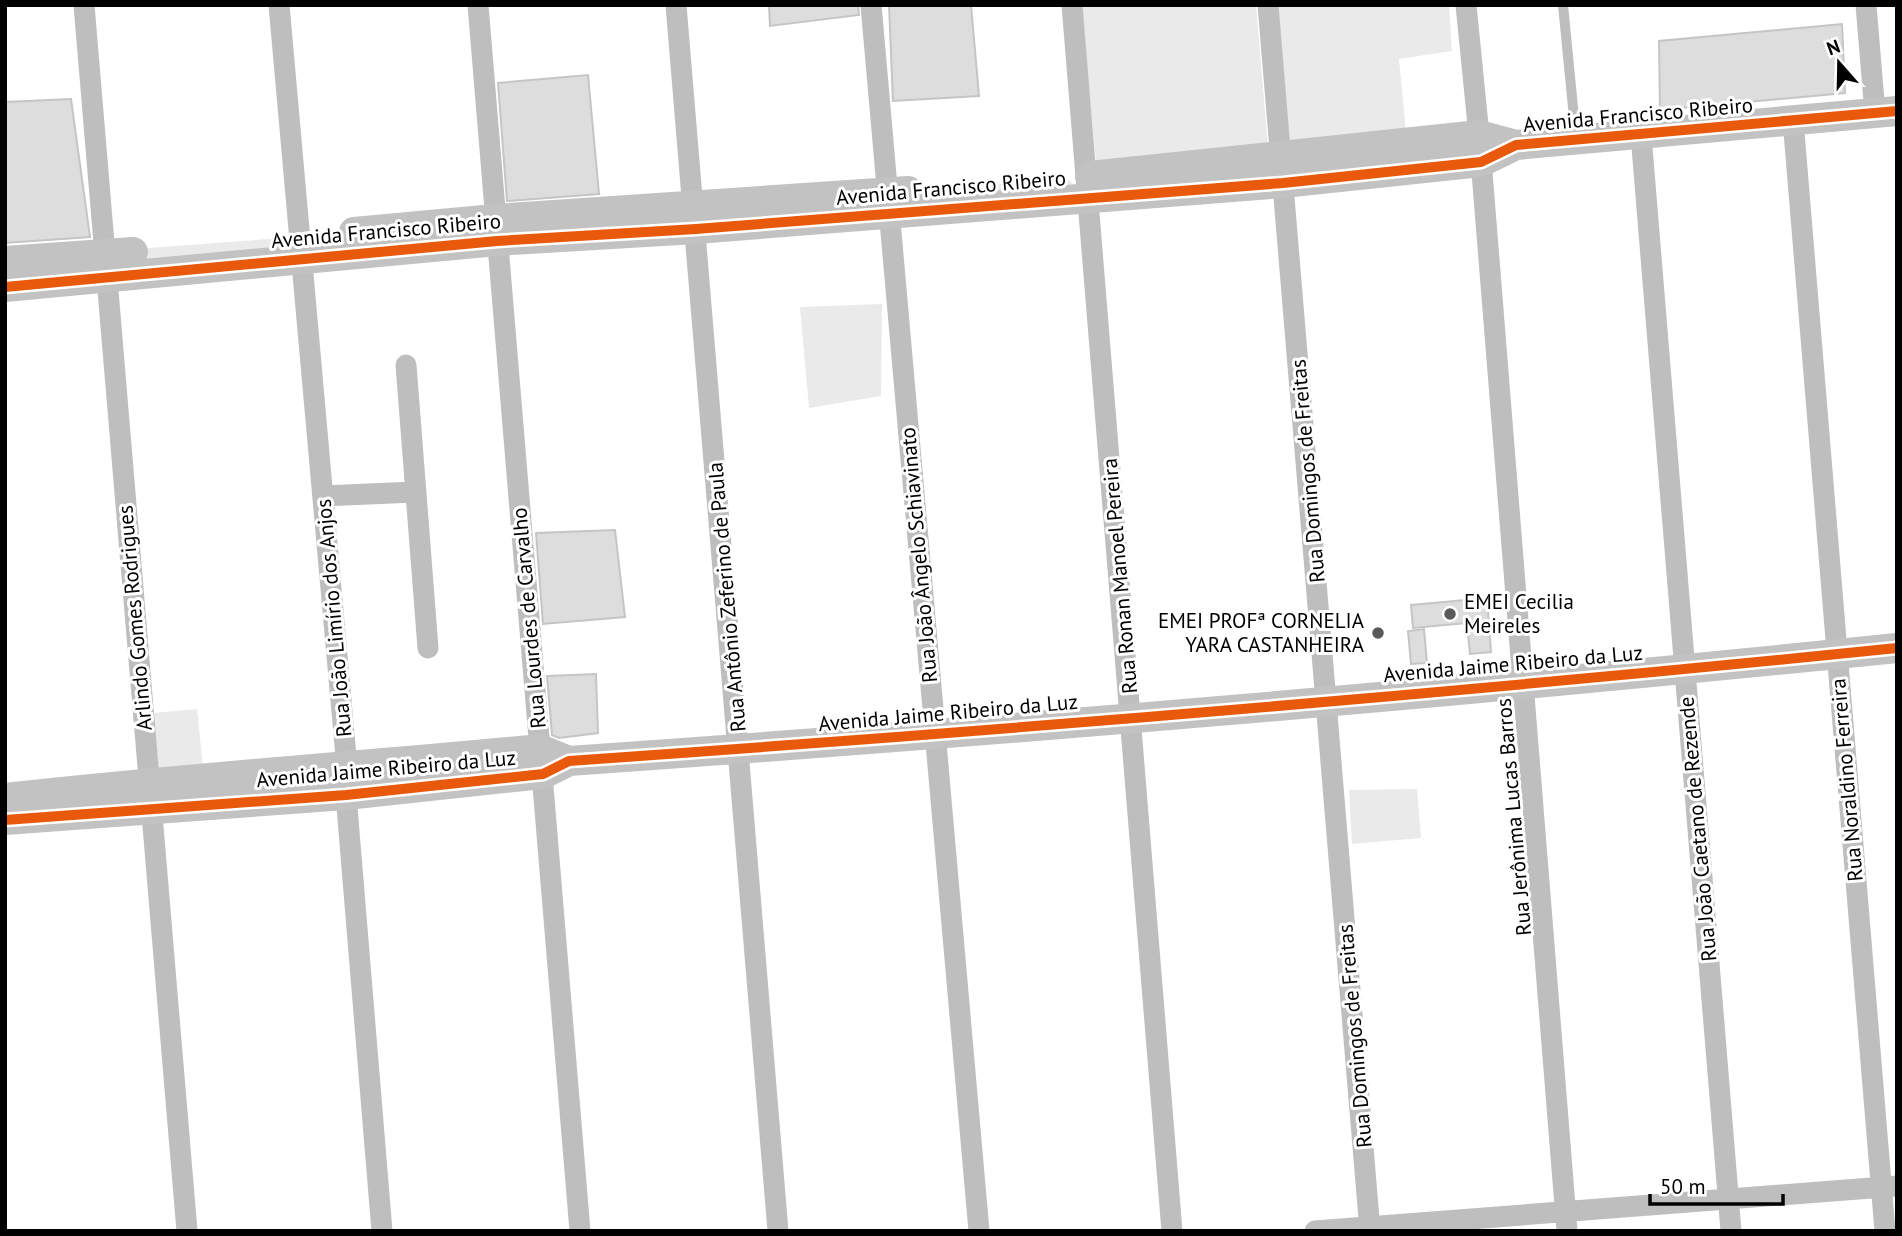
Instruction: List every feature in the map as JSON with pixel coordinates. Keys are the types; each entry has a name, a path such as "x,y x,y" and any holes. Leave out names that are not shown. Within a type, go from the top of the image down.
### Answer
{"street":[{"name":"Arlindo Gomes Rodrigues","path":"85,5 187,1231"},
{"name":"Rua João Limírio dos Anjos","path":"279,5 347,781 382,1231"},
{"name":"Rua Lourdes de Carvalho","path":"478,5 496,230 550,761 580,1231"},
{"name":"Rua Antônio Zeferino de Paula","path":"676,5 778,1231"},
{"name":"Rua João Ângelo Schiavinato","path":"871,5 979,1231"},
{"name":"Rua Ronan Manoel Pereira","path":"1072,5 1089,186 1172,1231"},
{"name":"Rua Domingos de Freitas","path":"1268,5 1328,699 1370,1228"},
{"name":"Rua Jerônima Lucas Barros","path":"1466,5 1480,148 1566,1222"},
{"path":"1866,5 1886,112"},
{"name":"Avenida Francisco Ribeiro","path":"5,287 106,265 496,230 888,203 1282,170 1480,148 1886,112"},
{"name":"Rua Noraldino Ferreira","path":"1793,120 1837,654 1889,1187 1885,1231"},
{"name":"Rua João Caetano de Rezende","path":"1641,135 1731,1231"},
{"name":"Avenida Francisco Ribeiro","path":"5,261 106,265"},
{"path":"405,365 428,648"},
{"path":"323,496 415,492"},
{"name":"Avenida Jaime Ribeiro da Luz","path":"5,798 150,795 347,781 550,761 935,734 1328,699 1523,685 1897,648"},
{"name":"Avenida Jaime Ribeiro da Luz","path":"5,820 150,795"},
{"path":"1315,1231 1566,1222 1728,1198 1889,1187"}],"lane":[{"path":"1563,5 1576,141"}],"shaded area":[{"path":"1081,5 1256,5 1268,147 1096,162"},
{"path":"1275,5 1449,5 1452,51 1399,59 1406,133 1287,146"},
{"path":"1067,179 1075,185 910,205 908,191"},
{"path":"281,238 289,244 287,250 124,265 122,250"},
{"path":"882,304 881,396 809,408 800,307"},
{"path":"197,709 203,767 153,774 154,713"},
{"path":"1417,789 1421,838 1352,844 1349,790"}],"building":[{"path":"769,5 858,5 859,15 770,26"},
{"path":"889,5 971,5 979,96 893,101"},
{"path":"1842,24 1845,93 1660,110 1659,41"},
{"path":"588,75 599,194 507,201 498,83"},
{"path":"71,99 90,237 5,243 5,102"},
{"path":"615,530 625,617 543,624 536,533"},
{"name":"EMEI Cecilia Meireles","path":"1487,598 1491,652 1470,654 1467,623 1413,628 1411,605"},
{"name":"EMEI Cecilia Meireles","path":"1424,629 1427,663 1411,664 1408,631"},
{"path":"596,674 598,733 559,738 552,735 547,676"}],"cycle path":[{"path":"5,287 497,241 696,229 1283,183 1481,162 1516,145 1897,111"},
{"path":"5,820 346,795 543,774 569,761 1233,710 1897,648"}],"place":[{"name":"EMEI Cecilia Meireles","path":"1450,614"},
{"name":"EMEI PROFª CORNELIA YARA CASTANHEIRA","path":"1378,633"}]}
